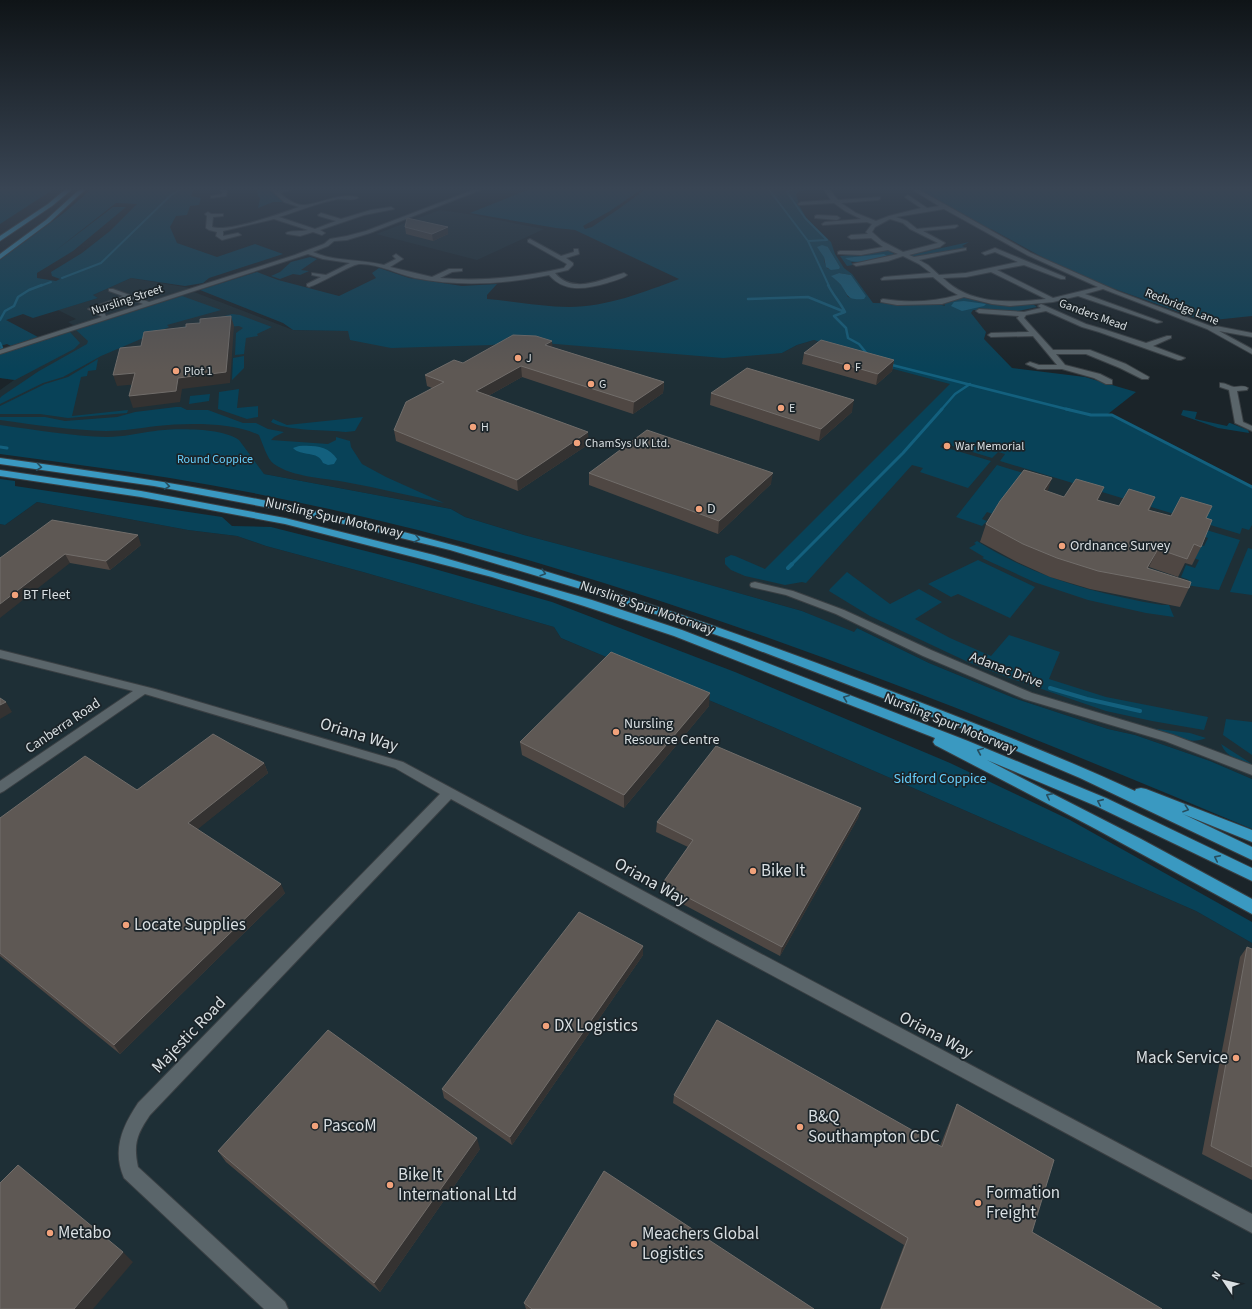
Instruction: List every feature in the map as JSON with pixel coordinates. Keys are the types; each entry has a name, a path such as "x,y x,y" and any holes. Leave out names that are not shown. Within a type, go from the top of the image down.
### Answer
{"highway":[{"path":"0,257 12,248"},
{"name":"Nursling Spur Motorway","path":"0,461 189,489 276,506 438,544 620,597 748,641 978,729 1083,773 1252,854"},
{"name":"Nursling Spur Motorway","path":"0,473 205,505 344,535 445,561 588,603 670,631 963,744 1101,802 1252,875"},
{"path":"871,708 1050,797 1158,854 1252,907"},
{"path":"1083,773 1193,812 1252,836"}],"street":[{"name":"Nursling Street","path":"0,352 319,248"},
{"path":"309,252 316,256 329,259 357,261 386,266 414,276 457,282 483,283 551,273 566,269 571,264 560,258 548,248"},
{"path":"840,254 861,253 889,248"},
{"path":"890,248 925,265 948,288 964,295 991,302 1034,302 1053,300 1103,287"},
{"path":"856,264 875,262 928,248"},
{"name":"Redbridge Lane","path":"1018,248 1103,287 1209,328 1252,352"},
{"path":"913,259 964,249"},
{"path":"985,253 995,250 1063,278"},
{"path":"560,258 577,252 584,254"},
{"path":"386,266 398,258 407,259"},
{"path":"309,285 357,261"},
{"path":"884,279 966,276 1024,263"},
{"path":"433,279 449,269 460,270"},
{"path":"992,270 1053,300"},
{"path":"551,273 560,283 573,286 590,286 614,275 624,275"},
{"path":"314,274 327,277"},
{"path":"111,290 148,304"},
{"path":"1078,294 1159,322"},
{"path":"883,301 898,303 942,302 964,295"},
{"path":"103,315 91,309 129,296"},
{"name":"Ganders Mead","path":"1034,302 1084,326 1101,330 1181,358"},
{"path":"979,311 1024,314 1046,309"},
{"path":"1024,314 1020,318 1062,367"},
{"path":"1216,328 1252,335"},
{"path":"991,335 1034,334"},
{"path":"1146,346 1169,337"},
{"path":"1050,352 1087,352 1145,377"},
{"path":"1030,364 1038,367 1062,367 1097,376 1109,382"},
{"path":"1223,385 1233,390 1244,388"},
{"path":"1233,390 1239,423 1252,429"},
{"name":"Adanac Drive","path":"755,585 789,594 840,612 940,659 1022,693 1092,716 1169,738 1252,770"},
{"name":"Oriana Way","path":"0,654 143,690 399,766 713,936 1252,1224"},
{"name":"Canberra Road","path":"0,788 143,690"},
{"name":"Majestic Road","path":"278,1309 130,1172 126,1156 126,1143 132,1126 144,1109 448,793"}],"shaded area":[{"path":"431,248 503,248 477,260"},
{"path":"818,248 829,248 840,267 839,269 831,270 826,267 824,257"},
{"path":"884,254 887,256 860,262 845,258"},
{"path":"839,273 851,275 866,296 864,299 854,299 847,295 841,285 831,276"},
{"path":"131,278 190,288 75,326 68,322 76,319 58,310 98,298 93,295"},
{"path":"194,292 293,330 348,331 456,345 492,345 520,341 782,353 797,345 814,340 842,351 983,393 1252,502 1252,779 1210,761 1135,735 1108,729 1014,698 929,663 857,628 854,633 802,611 524,535 465,517 451,509 264,474 124,441 0,427 0,390 14,380 0,378 0,354"},
{"path":"964,301 986,304 984,306 962,311 951,306 954,302"},
{"path":"299,446 320,447 330,451 337,459 334,464 328,465 323,463 317,456 296,451 293,448"},
{"path":"37,502 188,530 237,536 266,546 363,572 554,627 561,638 773,727 1196,911 1252,943 1252,1309 0,1309 0,524 5,525"}],"green space":[{"path":"16,248 59,248 55,251 59,248 77,248 37,273 37,278 56,281 60,279 52,276 51,272 88,248 192,248 217,257 243,248 266,248 283,254 209,278 203,283 185,286 131,278 93,295 98,298 33,318 23,314 6,320 38,337 11,346 7,344 0,346 0,260"},
{"path":"613,248 827,248 824,258 828,269 840,267 829,248 833,248 844,268 852,274 873,303 938,304 945,306 944,303 963,297 995,305 1031,303 1037,307 1018,311 973,310 971,313 986,332 984,339 1012,368 1085,377 1136,392 1108,414 1169,443 1252,486 1252,525 1249,530 1242,528 1240,534 1000,461 1005,454 998,452 992,458 943,443 940,447 991,461 968,488 920,472 923,468 912,465 806,583 802,582 785,585 745,576 731,570 725,564 725,558 731,555 735,556 765,569 950,384 886,367 814,340 797,345 782,353 723,358 520,341 492,345 391,348 350,340 348,331 293,330 283,323 200,290 257,272 278,280 339,296 376,278 372,273 379,268 409,278 462,286 497,284 487,295 487,299 569,307 611,302 639,294 679,279","holes":["839,273 851,275 866,296 857,299 848,297 842,286 832,276"]},
{"path":"941,248 966,248 923,257 910,255"},
{"path":"1026,248 1252,248 1252,316 1204,321 1073,274"},
{"path":"887,250 896,255 863,262 851,262 853,265 847,266 840,256 872,253"},
{"path":"310,257 317,259 301,270 309,271 300,275 293,274 280,279 271,276 280,272 291,262"},
{"path":"182,296 221,310 167,325 169,327 101,356 63,377 43,383 0,404 0,398 2,396 39,371 87,344 88,341 76,330"},
{"path":"232,314 240,315 272,327 257,334 258,336 246,338 244,354 235,355 236,333 243,328 239,326 164,332"},
{"path":"70,332 80,343 74,349 15,380 0,378 0,354"},
{"path":"244,356 244,368 232,380 233,358"},
{"path":"98,359 96,370 88,371 87,376 81,377 72,416 128,410 127,413 68,418 40,414 0,414 0,406 45,384 68,377"},
{"path":"239,389 237,408 258,406 258,417 247,419 218,409 219,392"},
{"path":"210,394 209,401 189,404 190,396"},
{"path":"181,407 187,410 208,410 243,423 256,423 268,429 284,432 271,440 328,444 336,440 336,437 350,441 351,447 362,464 386,477 444,503 290,472 272,462 267,455 259,435 236,428 209,424 181,424 106,431 0,420 0,417 45,417 65,421 117,417 135,412"},
{"path":"1183,410 1197,412 1195,419 1227,426 1230,423 1248,430 1249,433 1218,428 1181,415"},
{"path":"363,417 355,431 346,432 297,429 271,422 273,419 287,425"},
{"name":"Round Coppice","path":"0,425 67,434 107,437 175,429 222,433 239,440 264,474 451,509 465,517 524,535 675,575 802,611 854,632 857,628 929,663 1014,698 1108,729 1135,735 1210,761 1252,779 1252,829 1078,757 904,688 727,623 638,594 501,552 407,527 313,505 170,478 0,454"},
{"path":"997,465 1023,473 993,514 987,512 982,519 987,521 982,526 956,517"},
{"name":"Sidford Coppice","path":"0,479 15,481 15,486 222,517 232,526 271,527 417,564 552,602 735,672 950,763 1070,820 1252,922 1252,943 1196,911 773,727 561,638 554,627 363,572 266,546 237,536 188,530 37,502 5,525 0,524"},
{"path":"1203,529 1240,540 1219,590 1186,585 1189,580 1181,577 1186,565 1195,568 1199,560 1191,557 1197,544 1204,546 1208,538 1200,535"},
{"path":"977,541 1021,565 1066,582 1137,601 1169,605 1174,617 1146,613 1088,600 1034,582 982,558 984,557 969,548 976,544 974,543"},
{"path":"1248,548 1252,549 1252,595 1230,592"},
{"path":"978,560 1035,587 1010,618 958,594 951,597 928,584"},
{"path":"847,572 890,604 919,589 942,602 915,619 950,638 991,656 1009,635 1060,652 1049,679 1106,697 1208,717 1204,730 1106,711 1012,679 968,662 870,616 829,591"},
{"path":"1226,719 1252,722 1252,755 1223,735"},
{"path":"1150,728 1190,733 1206,738 1192,741 1185,740"},
{"path":"1221,744 1252,764 1252,766 1238,761 1230,756"}],"building":[{"name":"Plot 1","path":"231,316 226,372 178,378 176,391 129,396 135,373 113,375 120,348 141,346 144,332 186,327 186,324 200,323 200,319"},
{"path":"513,335 536,336 552,341 545,345 664,382 634,402 521,366 476,391 588,432 517,480 394,430 406,402 444,382 425,375 454,360 463,363"},
{"path":"821,340 894,360 878,374 804,353"},
{"name":"E","path":"747,368 854,400 821,429 711,393"},
{"name":"D","path":"647,430 773,473 719,521 589,473"},
{"path":"1024,470 1052,478 1044,490 1064,497 1076,479 1104,487 1097,500 1119,506 1129,489 1155,497 1148,510 1171,516 1181,497 1212,506 1206,518 1212,520 1201,547 1194,544 1187,559 1158,549 1147,568 1191,582 1189,588 1098,571 1057,558 1023,544 986,524 1000,501"},
{"name":"BT Fleet","path":"52,520 138,535 106,561 65,554 0,604 0,558"},
{"name":"Nursling Resource Centre","path":"611,652 710,693 624,795 520,742"},
{"path":"0,698 6,702 0,705"},
{"name":"Locate Supplies","path":"213,734 264,763 188,823 281,884 114,1045 0,953 0,818 85,756 137,790"},
{"name":"Bike It","path":"716,746 861,808 782,947 662,884 693,840 657,822"},
{"name":"DX Logistics","path":"579,912 643,946 510,1137 442,1089"},
{"name":"Mack Service","path":"1247,947 1252,949 1252,1167 1211,1146"},
{"path":"717,1020 942,1147 957,1104 1054,1160 1032,1232 1162,1309 881,1309 908,1238 674,1095"},
{"path":"328,1030 477,1138 374,1283 218,1151"},
{"name":"Metabo","path":"18,1165 123,1252 74,1309 0,1309 0,1183"},
{"name":"Meachers Global Logistics","path":"604,1171 814,1309 532,1309 524,1303"}],"waterway":[{"path":"62,278 101,263 116,248"},
{"path":"811,248 829,286"},
{"path":"40,286 51,282"},
{"path":"0,320 5,311 14,306 18,297 29,290 42,285"},
{"path":"828,285 845,312"},
{"path":"748,299 808,297 845,312"},
{"path":"845,312 834,316 846,328 848,338 859,344 868,355"},
{"path":"0,343 2,348 0,349"},
{"path":"888,364 969,385"},
{"path":"941,410 955,394 969,385"},
{"path":"969,385 1067,409"},
{"path":"788,568 903,453 942,409"},
{"path":"1067,409 1091,415 1112,415 1252,487"},
{"path":"0,447 7,448"},
{"path":"1050,688 1087,699 1140,711"}],"place":[{"name":"J","path":"518,358"},
{"name":"F","path":"847,367"},
{"name":"Plot 1","path":"176,371"},
{"name":"G","path":"591,384"},
{"name":"E","path":"781,408"},
{"name":"H","path":"473,427"},
{"name":"ChamSys UK Ltd.","path":"577,443"},
{"name":"War Memorial","path":"947,446"},
{"name":"D","path":"699,509"},
{"name":"Ordnance Survey","path":"1062,546"},
{"name":"BT Fleet","path":"15,595"},
{"name":"Nursling Resource Centre","path":"616,732"},
{"name":"Bike It","path":"753,871"},
{"name":"Locate Supplies","path":"126,925"},
{"name":"DX Logistics","path":"546,1026"},
{"name":"Mack Service","path":"1236,1058"},
{"name":"PascoM","path":"315,1126"},
{"name":"B&Q Southampton CDC","path":"800,1127"},
{"name":"Bike It International Ltd","path":"390,1185"},
{"name":"Formation Freight","path":"978,1203"},
{"name":"Metabo","path":"50,1233"},
{"name":"Meachers Global Logistics","path":"634,1244"}]}
